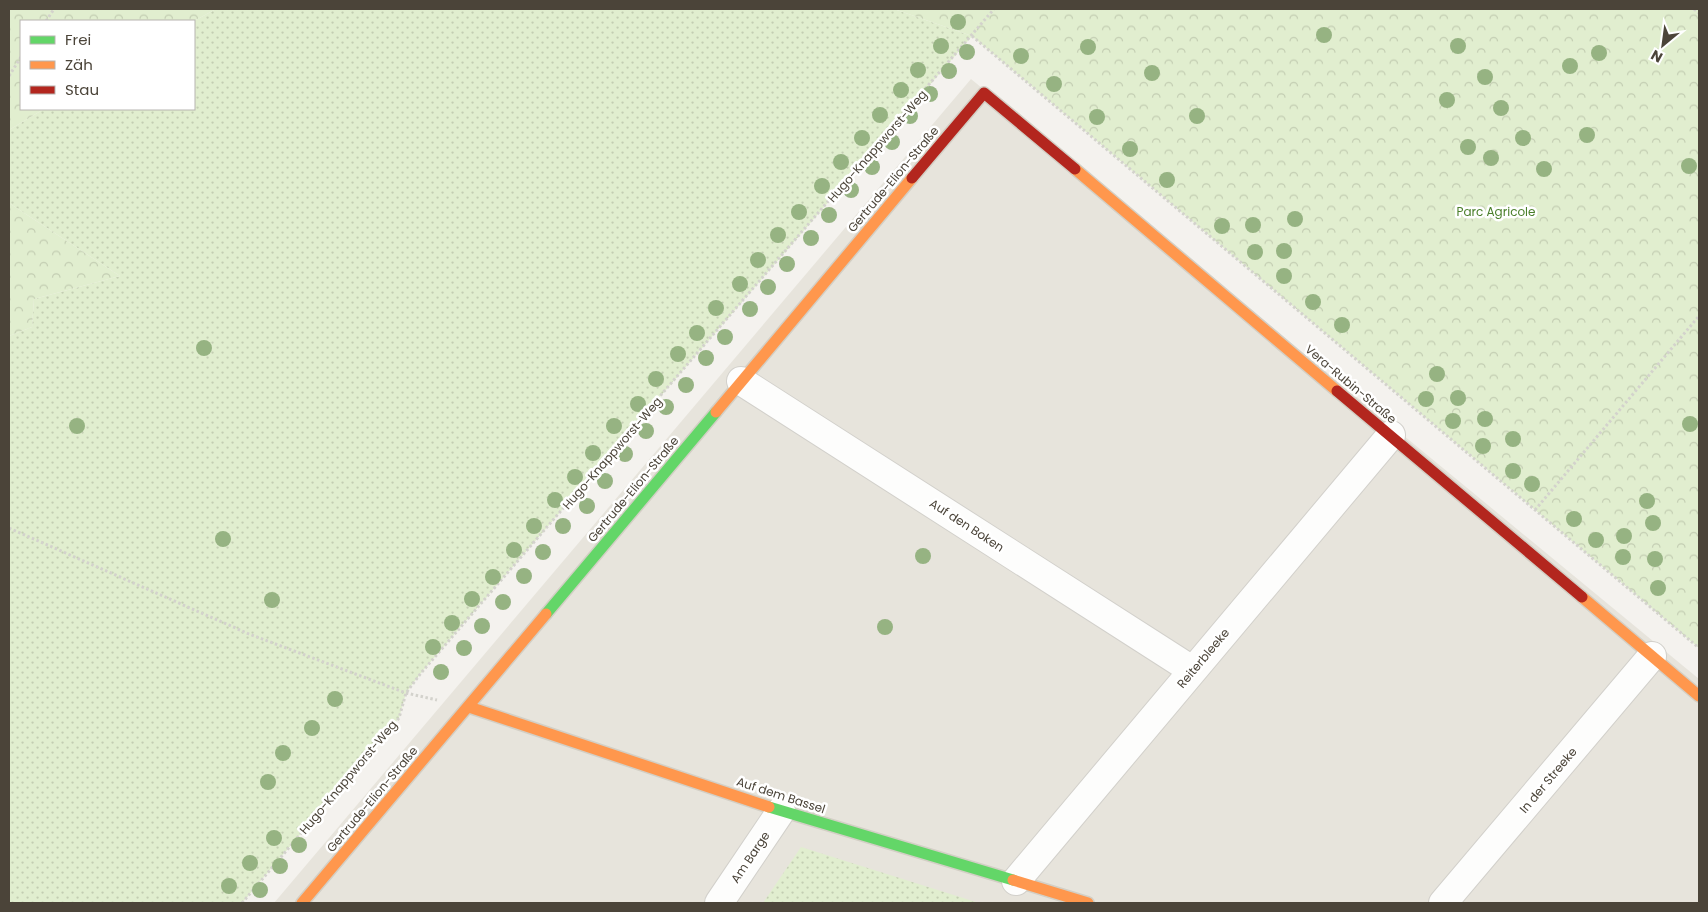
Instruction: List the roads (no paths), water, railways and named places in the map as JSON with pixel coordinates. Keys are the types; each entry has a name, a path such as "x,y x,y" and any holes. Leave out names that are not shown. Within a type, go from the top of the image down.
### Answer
{"street":[{"name":"Gertrude-Elion-Straße","path":"302,903 469,707 984,93"},
{"name":"Vera-Rubin-Straße","path":"984,93 1699,696"},
{"name":"Auf den Boken","path":"741,381 1192,670"},
{"name":"Reiterbleeke","path":"1016,881 1390,435"},
{"name":"In der Streeke","path":"1443,903 1652,656"},
{"name":"Auf dem Bassel","path":"469,707 781,811 1088,903"},
{"name":"Am Barge","path":"719,903 781,811"}],"park label":[{"name":"Parc Agricole","path":"1496,211"}]}
